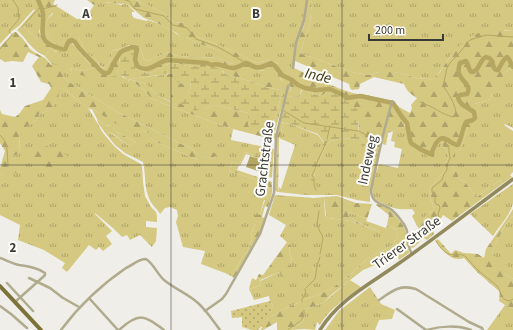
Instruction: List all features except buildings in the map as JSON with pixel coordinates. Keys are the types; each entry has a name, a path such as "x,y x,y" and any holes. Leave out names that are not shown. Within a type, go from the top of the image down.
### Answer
{"main road":[{"name":"Trierer Straße","path":"320,330 330,315 344,303 513,179"},
{"path":"0,286 41,330"}],"street":[{"path":"293,68 296,43 304,20 307,0"},
{"name":"Grachtstraße","path":"206,311 222,299 226,294 264,225 274,194 276,137 288,86"},
{"name":"Indeweg","path":"392,101 382,139 371,195 378,203 384,205 392,211 407,228 409,246 412,254"},
{"path":"0,258 45,273 45,275 15,302"},
{"path":"61,330 79,307 112,278 139,260 146,259 165,281 199,304 220,330"},
{"path":"29,278 38,281 79,307"},
{"path":"7,283 33,311"},
{"path":"380,300 396,289 409,286 469,322 482,328 483,330"},
{"path":"89,298 119,330 132,320 140,317 151,320 164,330"},
{"path":"0,306 27,328"},
{"path":"397,309 426,330 448,327 467,328 471,330"}],"green space":[{"path":"0,0 32,0 34,9 0,44"},
{"path":"32,0 52,1 54,11 49,16 46,29 51,40 57,46 62,46 69,36 78,36 86,52 98,62 100,67 105,68 108,64 111,58 111,51 132,45 140,47 144,59 148,61 168,52 178,56 218,58 236,64 215,49 197,43 186,37 180,37 177,33 144,18 126,3 121,4 106,2 94,5 87,0 136,0 166,14 174,22 185,23 194,20 197,24 190,27 198,37 233,51 257,63 268,60 279,64 279,68 287,75 290,67 294,68 348,92 393,101 399,107 410,113 412,108 411,105 417,98 408,91 404,84 374,77 360,84 359,89 352,90 349,84 295,61 297,43 304,26 307,0 312,0 310,23 300,53 352,72 369,75 379,72 394,72 418,79 426,78 431,80 438,74 458,47 465,40 475,34 488,31 513,31 513,70 509,69 497,83 492,86 491,99 474,104 476,117 475,121 471,122 472,127 468,127 460,150 455,152 455,163 452,166 458,174 459,179 464,181 477,197 500,180 502,184 452,221 443,215 436,227 432,228 434,234 427,240 424,238 413,248 410,247 412,243 417,242 422,238 420,237 418,228 422,224 425,217 434,209 429,192 431,186 445,171 448,158 448,153 442,145 443,140 441,140 435,148 434,157 428,157 415,146 413,148 407,144 408,134 410,132 408,122 405,123 404,127 388,133 386,145 382,144 379,153 366,147 358,134 359,124 354,107 344,98 326,93 321,96 301,90 300,96 286,97 291,86 283,81 275,71 269,74 263,70 252,70 248,75 282,87 280,90 225,74 223,71 187,66 172,62 151,73 144,72 135,69 135,56 130,49 121,54 119,60 120,68 115,76 93,79 72,72 70,68 82,71 93,68 72,42 68,46 72,50 61,52 50,49 45,56 32,47 17,30 22,25 37,39 43,41 38,24 39,12 37,13 33,8"},
{"path":"136,0 307,0 304,26 297,43 294,68 287,75 278,68 279,64 268,60 257,63 233,51 198,37 185,23 174,22 166,14"},
{"path":"312,0 513,0 513,31 505,30 451,55 436,77 431,80 426,78 418,79 394,72 379,72 369,75 352,72 300,53 310,23"},
{"path":"102,2 121,5 126,3 135,12 132,12 134,18 155,22 170,29 180,37 186,37 197,43 215,49 237,64 233,64 218,58 178,56 168,52 148,61 144,59 140,47 128,45 111,51 110,60 105,68 100,66 98,62 86,52 78,36 62,46 57,46 50,39 45,26 46,22 53,14 53,4 77,19 86,18 94,5"},
{"path":"35,10 37,13 39,11 39,31 43,42 37,39 22,25"},
{"path":"14,32 16,32 23,39 30,49 45,58 51,65 55,64 66,80 114,110 181,144 190,147 195,152 206,157 207,153 198,149 200,148 220,155 226,155 220,157 215,156 214,160 219,163 218,166 198,160 156,142 152,139 149,133 143,131 140,133 128,131 94,110 87,108 67,91 59,88 58,100 52,109 39,114 34,122 20,130 19,154 13,156 13,161 16,162 18,166 16,173 0,174 0,168 5,151 0,143 0,110 2,114 15,117 25,106 43,100 51,88 49,84 41,82 32,66 39,57 28,52 23,62 5,62 0,59 0,47"},
{"path":"71,42 93,68 82,71 70,68 72,72 115,76 120,68 122,77 127,79 127,82 133,82 144,90 152,99 233,129 231,140 274,149 273,161 245,152 239,165 232,162 229,171 269,184 267,200 264,200 260,215 255,215 255,224 251,235 252,239 247,252 231,276 201,264 205,251 183,247 176,222 178,216 177,210 170,207 165,208 160,214 151,203 147,194 143,162 125,153 115,145 106,134 108,132 112,134 129,146 136,142 117,132 112,126 105,125 97,119 92,109 128,131 143,131 149,133 152,139 156,142 198,160 214,160 215,156 220,155 207,153 206,158 195,152 190,147 181,144 114,110 66,80 55,65 52,65 45,56 50,49 56,52 68,46"},
{"path":"130,49 135,52 135,69 144,72 151,73 172,62 188,66 213,67 218,68 225,74 280,90 282,93 275,118 269,132 261,132 250,129 248,125 248,113 214,105 196,111 179,103 183,94 188,93 191,87 190,82 182,84 177,82 173,73 128,79 129,82 127,83 127,79 119,74 119,62 121,54"},
{"path":"509,69 513,70 513,128 505,124 504,125 513,131 513,172 510,175 512,177 502,184 500,180 477,197 464,181 459,179 458,174 452,166 455,163 455,152 460,150 471,122 474,104 491,99 492,86"},
{"path":"252,70 275,71 281,80 291,86 283,104 275,132 269,132 277,113 282,93 280,90 281,87 247,75"},
{"path":"173,73 190,82 191,87 188,93 199,109 205,109 214,105 248,113 248,125 261,132 278,133 280,122 284,123 279,138 278,192 275,191 277,138 272,139 233,129 152,99 144,90 133,82 129,82 128,79 144,83 159,96 171,102 171,96 174,89 166,83 164,77"},
{"path":"168,74 164,77 175,89 171,96 172,102 159,96 144,83 128,79 138,78"},
{"path":"58,87 67,91 89,109 103,133 114,146 123,154 141,164 145,196 151,207 156,212 157,216 157,222 146,221 146,227 157,228 156,241 152,247 140,235 130,240 127,235 122,237 95,213 112,231 106,236 112,244 103,251 99,247 96,250 89,245 67,272 62,268 65,263 44,250 18,240 20,225 0,215 0,174 2,175 13,161 13,156 19,154 20,129 34,122 39,114 52,109"},
{"path":"302,90 321,96 326,93 333,93 344,98 351,99 354,102 354,107 357,109 359,115 358,134 366,147 362,146 358,140 344,138 331,141 326,145 315,171 314,181 318,189 311,189 311,168 324,142 318,134 280,122 286,97 300,96"},
{"path":"97,119 105,125 112,126 117,132 136,142 129,146 113,134 108,132 106,134 98,123"},
{"path":"408,122 412,139 417,148 435,148 441,140 444,140 442,145 448,153 445,171 431,186 429,192 434,209 425,217 422,224 418,228 412,216 415,213 412,209 390,207 376,200 372,192 379,164 398,168 402,149 394,147 395,142 391,141 393,131 404,127 405,123"},
{"path":"284,123 318,135 324,143 311,180 311,189 315,171 326,145 331,141 344,138 358,140 365,147 379,153 370,195 370,202 337,195 306,195 278,192 279,187 281,189 295,145 279,138"},
{"path":"43,145 61,151 69,158 53,176 49,176 41,168 30,152 31,148"},
{"path":"245,152 273,161 272,178 268,176 270,168 268,162 246,154 240,166 239,165"},
{"path":"232,162 239,165 237,170 272,182 272,193 268,207 265,206 262,217 265,218 260,234 234,278 231,276 247,252 252,239 251,235 255,224 255,215 260,215 265,200 267,200 269,184 229,171"},
{"path":"513,184 512,207 493,236 470,214"},
{"path":"275,195 314,198 324,197 325,216 328,218 351,221 379,232 379,230 358,222 348,215 348,212 367,219 366,221 386,228 387,225 397,230 398,236 393,245 366,260 331,289 282,310 270,317 273,305 269,296 254,300 249,289 261,285 260,281 280,272 287,273 292,257 289,253 290,245 280,236 286,225 269,215"},
{"path":"337,196 356,203 372,204 367,219 348,212 348,215 362,224 380,230 379,232 351,221 328,218 326,216 324,197"},
{"path":"376,204 384,205 403,225 407,235 409,253 399,260 396,252 388,252 378,259 380,263 363,270 323,303 306,309 303,322 289,330 277,330 277,322 263,330 260,330 262,325 270,317 282,310 331,289 366,260 393,245 398,236 397,230 387,225 389,215"},
{"path":"513,209 513,216 500,234 492,254 508,266 504,274 513,279 513,309 499,301 500,292 477,272 464,258 455,259 451,257 444,252 435,241 438,239 451,254 455,250 464,253 478,254 484,258 486,249"},
{"path":"513,216 513,279 504,274 492,254 500,234"},
{"path":"287,242 290,245 289,253 292,257 289,266 294,267 294,270 288,273 287,278 284,278 280,272 260,280 261,285 249,289 252,278 256,280 259,274 263,275"},
{"path":"350,280 361,287 333,309 320,325 317,322 315,330 289,330 303,322 306,309 323,303"},
{"path":"370,287 381,304 395,310 392,319 379,320 375,330 325,330 339,311"},
{"path":"270,301 273,305 270,317 258,330 242,327 242,317 232,318 231,311"},
{"path":"505,305 513,309 513,330 487,330"}],"shaded area":[{"path":"250,156 268,162 264,173 246,167"}],"waterway":[{"path":"10,33 9,31 19,19 18,8 13,0"},
{"name":"Inde","path":"38,0 43,13 43,35 46,42 60,49 66,49 67,44 72,40 102,72 108,73 121,52 132,47 137,49 135,59 137,66 145,69 167,60 207,63 212,65 218,64 233,68 246,63 259,68 271,63 282,75 305,88 316,90 330,89 347,98 360,96 393,103 407,123 411,143 430,154 442,138 458,145 466,122 475,118 474,112 462,105 458,98 460,95 467,94 468,90 468,87 459,74 460,63 466,61 470,71 474,72 486,57 491,59 493,67 498,70 507,57 513,67"},
{"path":"125,0 129,1 135,9 164,16 173,25 187,28 196,39 218,47 246,63"},
{"path":"42,9 57,5"},
{"path":"22,27 41,6"},
{"path":"0,49 12,34"},
{"path":"420,102 454,117 456,115 456,111 450,96 443,86 447,68 450,63 470,40 486,35 513,37"},
{"path":"284,111 304,123 358,131"},
{"path":"327,139 330,126"},
{"path":"359,131 380,144"},
{"path":"0,135 6,145 8,166"},
{"path":"430,234 427,229 427,224 439,218 438,214 440,208 435,202 432,188 442,180 447,170 447,165 450,158 449,146 445,142 444,138"},
{"path":"316,190 312,175 327,141"},
{"path":"319,211 317,224 323,238 320,254"},
{"path":"436,241 441,249 447,253 465,256 477,269 498,287 502,298 509,301 513,299"},
{"path":"306,288 315,279 320,257"},
{"path":"302,302 302,299 306,294 305,289"},
{"path":"288,330 300,322 303,317 304,310"}]}
